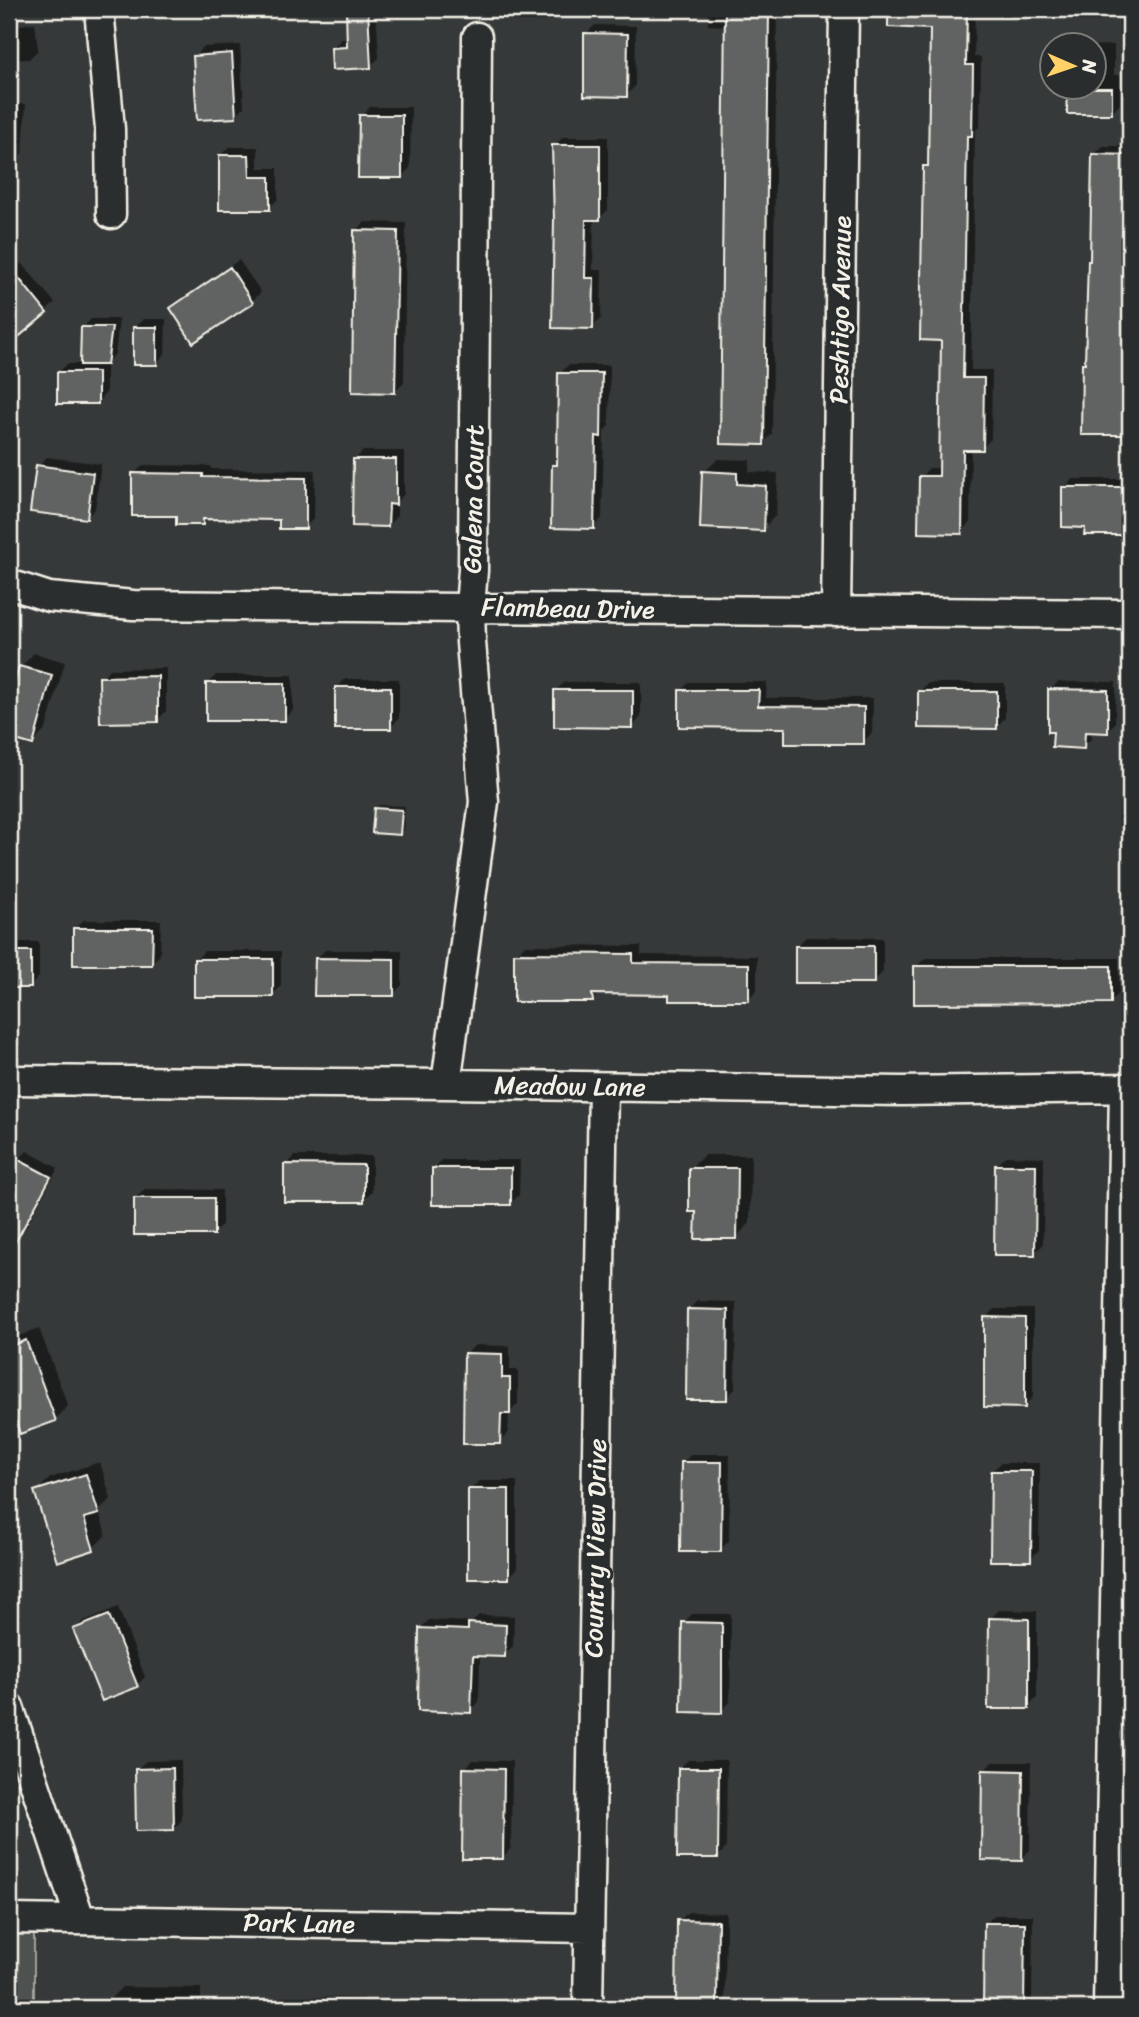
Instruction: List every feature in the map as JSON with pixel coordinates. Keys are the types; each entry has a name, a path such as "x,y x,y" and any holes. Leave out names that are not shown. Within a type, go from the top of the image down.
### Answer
{"street":[{"path":"99,9 110,129 111,214"},
{"name":"Peshtigo Avenue","path":"836,612 844,9"},
{"name":"Galena Court","path":"446,1084 484,802 470,607 473,556 477,37"},
{"name":"Flambeau Drive","path":"9,584 49,597 133,605 1130,614"},
{"name":"Meadow Lane","path":"9,1080 901,1091 1127,1088"},
{"name":"Country View Drive","path":"588,2008 603,1087"},
{"path":"1108,2008 1127,1088"},
{"path":"9,1707 80,1919"},
{"name":"Park Lane","path":"9,1919 589,1928"}],"shaded area":[{"path":"9,1934 34,1934 34,2008 9,2008"}],"building":[{"path":"346,9 368,9 371,68 332,70 331,48 347,47"},
{"path":"725,9 769,9 764,445 720,444"},
{"path":"888,9 967,9 966,65 973,65 972,136 967,136 963,378 984,378 983,450 963,450 962,534 918,533 919,476 939,476 941,341 920,340 923,166 928,166 930,29 888,27"},
{"path":"584,33 628,34 627,97 584,96"},
{"path":"232,53 236,118 197,120 193,56"},
{"path":"1108,88 1112,88 1112,114 1067,114 1067,102 1108,102"},
{"path":"359,115 402,115 402,178 358,178"},
{"path":"552,145 600,145 600,220 586,220 585,278 594,278 593,329 552,328"},
{"path":"1092,154 1130,155 1130,333 1127,333 1124,435 1081,435 1082,363 1085,363 1090,261"},
{"path":"219,155 249,155 250,177 270,177 270,210 219,210"},
{"path":"354,230 398,231 395,393 352,392"},
{"path":"9,266 47,313 9,345"},
{"path":"230,267 253,303 193,343 170,308"},
{"path":"81,327 112,327 107,365 80,365"},
{"path":"133,327 157,327 157,365 133,365"},
{"path":"57,372 98,372 98,404 57,404"},
{"path":"558,373 602,373 601,437 596,436 594,529 551,528 552,465 557,465"},
{"path":"353,459 396,459 396,505 389,504 388,527 352,526"},
{"path":"36,465 93,473 87,519 30,512"},
{"path":"702,471 737,473 737,484 766,486 764,531 700,528"},
{"path":"132,473 306,478 306,529 279,529 279,520 203,519 203,525 176,525 176,516 132,516"},
{"path":"1062,487 1130,487 1130,535 1084,535 1085,528 1062,527"},
{"path":"19,666 52,675 33,745 9,738 9,691 12,692"},
{"path":"158,676 158,722 100,723 99,677"},
{"path":"206,683 285,683 285,721 206,721"},
{"path":"335,687 391,687 391,729 335,729"},
{"path":"1048,689 1108,690 1108,733 1085,732 1084,749 1052,747 1053,732 1048,732"},
{"path":"554,690 633,690 633,728 554,727"},
{"path":"679,690 759,690 758,706 864,707 864,744 785,744 785,728 679,727"},
{"path":"918,691 997,691 997,729 918,728"},
{"path":"374,808 402,810 400,835 372,833"},
{"path":"73,928 153,928 152,965 73,965"},
{"path":"795,946 874,946 874,983 795,983"},
{"path":"9,951 31,951 31,988 9,988"},
{"path":"514,953 633,954 633,963 749,964 749,1001 669,1001 669,995 592,994 593,1002 514,1002"},
{"path":"315,958 394,959 394,996 314,996"},
{"path":"194,959 273,959 273,997 194,997"},
{"path":"914,966 1111,966 1111,1003 914,1004"},
{"path":"17,1159 51,1177 9,1254 9,1174"},
{"path":"284,1164 364,1165 364,1202 284,1202"},
{"path":"995,1165 1036,1165 1035,1255 994,1255"},
{"path":"432,1168 511,1168 511,1205 432,1205"},
{"path":"689,1168 738,1168 737,1239 695,1239 696,1212 689,1212"},
{"path":"134,1198 214,1198 214,1235 134,1235"},
{"path":"687,1309 728,1310 727,1400 686,1400"},
{"path":"984,1317 1025,1318 1025,1408 984,1407"},
{"path":"26,1340 56,1421 20,1434 9,1403 9,1347"},
{"path":"464,1353 502,1354 502,1378 510,1378 510,1414 501,1414 500,1444 463,1444"},
{"path":"681,1462 722,1462 721,1552 680,1552"},
{"path":"991,1471 1032,1471 1031,1561 990,1561"},
{"path":"86,1474 99,1514 84,1518 94,1550 57,1562 34,1491"},
{"path":"468,1489 509,1489 509,1579 468,1579"},
{"path":"109,1615 138,1687 102,1701 73,1629"},
{"path":"989,1618 1029,1619 1029,1709 988,1709"},
{"path":"682,1622 722,1623 722,1713 681,1712"},
{"path":"468,1623 506,1625 505,1657 473,1656 471,1713 418,1711 419,1628 468,1630"},
{"path":"173,1768 174,1830 136,1831 135,1769"},
{"path":"463,1768 504,1769 503,1859 462,1859"},
{"path":"678,1768 719,1768 718,1858 677,1858"},
{"path":"982,1770 1023,1771 1022,1861 981,1860"},
{"path":"677,1920 718,1921 717,2008 676,2008"},
{"path":"984,1923 1025,1923 1024,2008 983,2008"}]}
